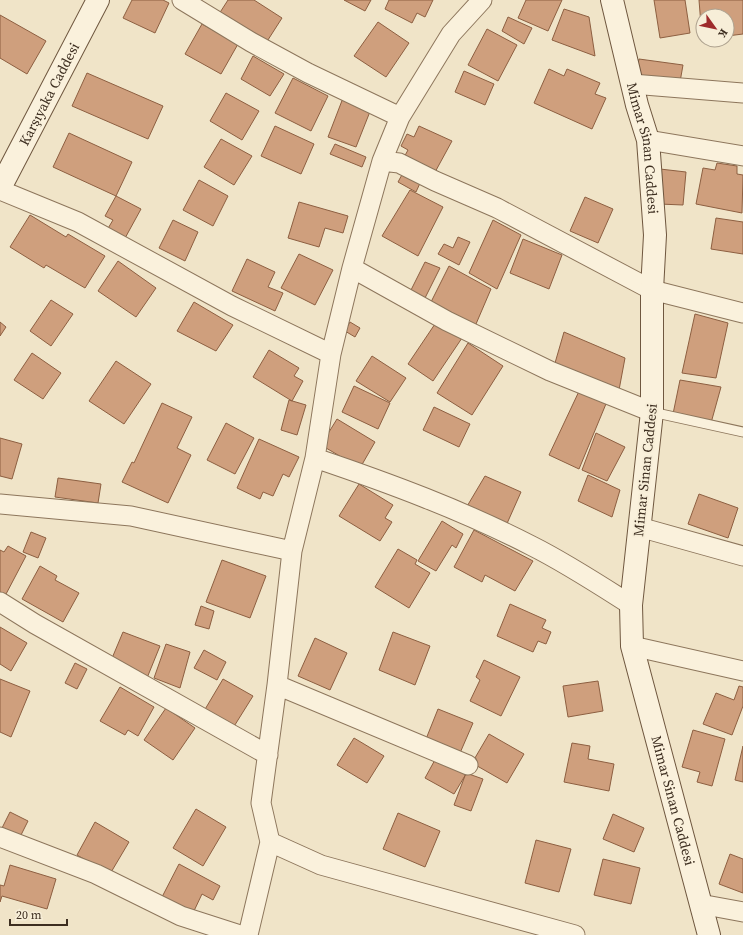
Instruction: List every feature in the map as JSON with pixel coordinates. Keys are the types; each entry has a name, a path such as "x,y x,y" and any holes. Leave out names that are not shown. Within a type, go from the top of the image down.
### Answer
{"street":[{"name":"Karşıyaka Caddesi","path":"0,189 98,0"},
{"path":"182,0 251,42 308,73 400,116"},
{"path":"248,935 270,842 261,803 278,685 292,551 315,458 331,354 352,268 382,161 400,116 451,34 482,0"},
{"name":"Mimar Sinan Caddesi","path":"612,0 632,84 648,140 655,235 652,290 652,412 631,605 632,646 709,935"},
{"path":"632,84 743,93"},
{"path":"648,140 743,156"},
{"path":"382,161 399,163 434,181 496,208 652,290 743,313"},
{"path":"0,189 78,222 232,306 331,354"},
{"path":"352,268 447,321 550,371 652,412"},
{"path":"315,458 383,481 465,514 532,546 592,580 631,605"},
{"path":"0,504 131,516 292,551"},
{"path":"639,527 743,556"},
{"path":"0,602 34,624 268,755"},
{"path":"632,646 743,671"},
{"path":"278,685 468,765"},
{"path":"0,837 96,874 181,916 240,935"},
{"path":"270,842 321,865 575,935"},
{"path":"700,904 743,912"}],"lane":[{"path":"652,412 743,432"}],"building":[{"path":"132,0 163,0 169,3 155,33 123,18"},
{"path":"228,0 254,0 282,18 266,43 219,14"},
{"path":"344,0 371,0 365,11"},
{"path":"389,0 433,0 425,17 417,13 412,23 385,9"},
{"path":"526,0 562,0 548,31 518,18"},
{"path":"654,0 685,0 690,33 660,38"},
{"path":"699,0 743,0 743,34 735,35 735,8 700,8"},
{"path":"564,9 589,17 595,56 552,40"},
{"path":"0,15 46,41 27,74 0,58"},
{"path":"508,17 532,28 524,44 502,31"},
{"path":"378,22 409,43 386,77 354,56"},
{"path":"202,24 238,44 221,74 185,54"},
{"path":"487,29 517,45 498,81 468,65"},
{"path":"253,56 284,74 270,96 241,79"},
{"path":"639,59 683,65 680,82 636,76"},
{"path":"549,69 564,76 567,69 600,83 595,94 606,98 592,129 534,103"},
{"path":"464,71 494,84 485,105 455,92"},
{"path":"87,73 163,106 148,139 72,106"},
{"path":"293,78 328,96 311,131 275,113"},
{"path":"226,93 259,111 242,140 210,121"},
{"path":"343,98 371,109 356,147 328,137"},
{"path":"275,126 314,144 301,174 261,156"},
{"path":"419,126 452,141 434,174 402,161 408,150 401,146 407,134 414,137"},
{"path":"69,133 132,162 116,196 53,167"},
{"path":"221,139 252,156 234,185 204,167"},
{"path":"335,144 366,157 362,167 330,154"},
{"path":"717,163 737,166 737,174 743,175 742,213 696,204 703,168 715,170"},
{"path":"660,169 686,172 683,205 659,204"},
{"path":"404,171 421,181 416,192 398,182"},
{"path":"199,180 228,196 213,226 183,210"},
{"path":"410,190 443,207 418,256 382,236"},
{"path":"116,196 141,209 124,240 107,230 113,220 105,216"},
{"path":"585,197 613,209 598,243 570,231"},
{"path":"299,202 348,216 343,233 325,228 319,247 288,238"},
{"path":"30,215 66,237 68,234 105,256 85,288 46,265 44,268 10,247"},
{"path":"716,218 743,222 743,254 711,249"},
{"path":"173,220 198,232 185,261 159,248"},
{"path":"493,220 521,235 497,289 469,273"},
{"path":"458,237 470,242 459,265 438,254 444,244 453,248"},
{"path":"523,239 562,255 549,289 510,273"},
{"path":"299,254 333,270 315,305 281,288"},
{"path":"247,259 275,272 268,287 283,293 275,311 232,291"},
{"path":"118,261 156,288 136,317 98,291"},
{"path":"425,262 440,268 424,300 410,292"},
{"path":"449,266 491,289 473,331 428,308"},
{"path":"51,300 73,314 51,346 30,331"},
{"path":"194,302 233,325 216,351 177,331"},
{"path":"695,314 728,323 716,378 682,373"},
{"path":"437,321 462,338 433,381 408,364"},
{"path":"0,322 6,327 0,336"},
{"path":"350,322 360,328 355,337 345,331"},
{"path":"564,332 625,358 619,390 555,363"},
{"path":"468,343 503,366 472,415 437,393"},
{"path":"269,350 299,368 294,376 303,381 292,401 253,377"},
{"path":"32,353 61,373 43,399 14,380"},
{"path":"372,356 406,378 390,402 356,381"},
{"path":"116,361 151,384 124,424 89,401"},
{"path":"680,380 721,387 711,423 673,414"},
{"path":"354,386 390,403 378,429 342,412"},
{"path":"581,387 608,399 579,469 549,455"},
{"path":"289,400 306,405 297,435 281,430"},
{"path":"162,403 192,417 177,448 191,455 168,503 122,482 132,462 134,463"},
{"path":"434,407 470,424 459,447 423,430"},
{"path":"337,419 375,442 360,468 321,445"},
{"path":"226,423 254,438 235,474 207,460"},
{"path":"596,433 625,447 607,481 582,470"},
{"path":"0,438 22,444 12,479 0,476"},
{"path":"259,439 299,457 289,477 283,474 273,496 263,492 260,499 237,488"},
{"path":"588,475 620,490 612,517 578,501"},
{"path":"485,476 521,492 505,528 466,508"},
{"path":"58,478 101,484 98,503 55,497"},
{"path":"359,484 393,505 385,518 392,522 380,541 339,516"},
{"path":"699,494 738,508 728,538 688,524"},
{"path":"442,521 463,534 456,548 452,545 436,571 418,561"},
{"path":"474,530 533,561 515,591 485,575 482,582 454,567"},
{"path":"31,532 46,538 38,558 23,552"},
{"path":"8,546 26,556 5,596 0,593 0,550 4,552"},
{"path":"398,549 417,560 415,564 430,573 409,608 375,587"},
{"path":"222,560 266,576 250,618 206,602"},
{"path":"40,566 57,576 55,580 79,593 63,622 22,599"},
{"path":"510,604 546,620 542,628 551,632 546,644 538,641 533,652 497,636"},
{"path":"201,606 214,611 209,629 195,625"},
{"path":"0,627 27,643 11,671 0,664"},
{"path":"123,632 160,646 147,678 110,663"},
{"path":"393,632 430,646 415,685 379,670"},
{"path":"315,638 347,653 330,690 298,676"},
{"path":"166,644 190,652 180,688 154,678"},
{"path":"204,650 226,662 217,680 194,668"},
{"path":"484,660 520,677 501,716 470,701 480,680 476,677"},
{"path":"75,663 87,669 77,689 65,683"},
{"path":"0,679 30,691 11,737 0,732"},
{"path":"223,679 253,696 233,728 204,711"},
{"path":"598,681 603,711 568,717 563,686"},
{"path":"739,686 743,687 743,706 732,735 703,724 716,693 734,700"},
{"path":"120,687 154,707 138,736 128,730 125,735 100,721"},
{"path":"166,708 195,728 173,760 144,740"},
{"path":"438,709 473,723 460,753 426,739"},
{"path":"693,730 725,739 712,786 697,782 700,772 682,767"},
{"path":"489,734 524,754 507,783 472,763"},
{"path":"354,738 384,756 367,783 337,765"},
{"path":"572,743 590,746 588,759 614,764 609,791 564,782"},
{"path":"743,746 743,782 735,780"},
{"path":"436,758 466,774 454,794 425,778"},
{"path":"466,773 483,779 471,811 454,805"},
{"path":"196,809 226,827 203,866 173,848"},
{"path":"10,812 28,821 19,839 1,830"},
{"path":"398,813 440,831 425,867 383,849"},
{"path":"613,814 644,828 634,852 603,839"},
{"path":"95,822 129,842 110,874 77,855"},
{"path":"536,840 571,849 559,892 525,883"},
{"path":"730,854 743,859 743,893 719,884"},
{"path":"603,859 640,868 631,904 594,895"},
{"path":"179,864 220,886 213,900 202,894 193,913 162,897"},
{"path":"10,865 56,879 47,909 2,896 0,902 0,885 4,886"}]}
